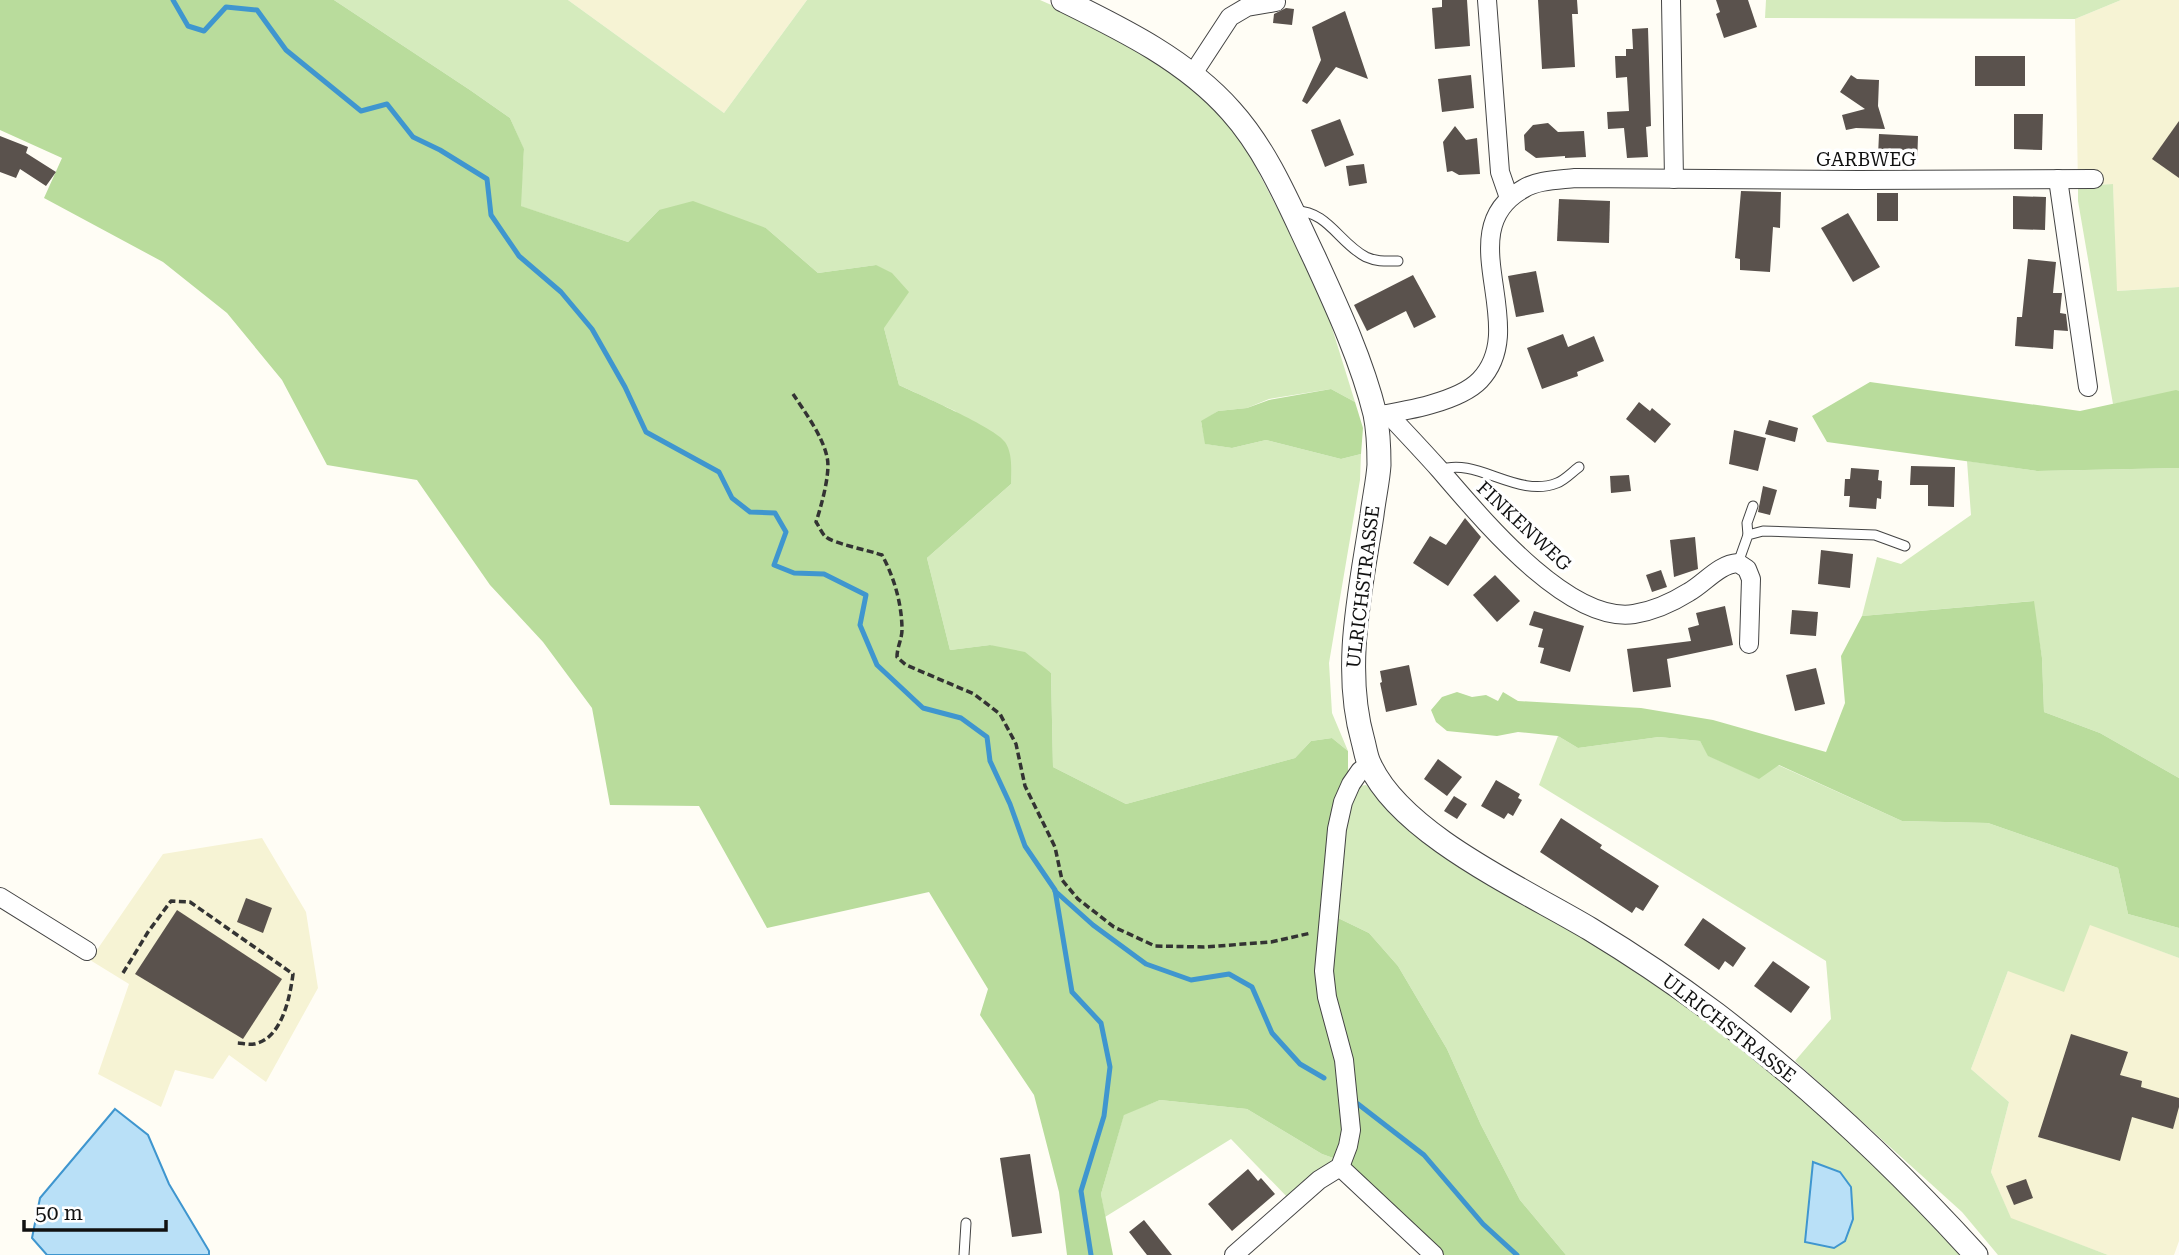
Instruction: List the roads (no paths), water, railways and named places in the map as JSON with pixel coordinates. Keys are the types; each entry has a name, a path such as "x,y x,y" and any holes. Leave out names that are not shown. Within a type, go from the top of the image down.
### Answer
{"street":[{"name":"ULRICHSTRASSE","path":"1063,0 1128,32 1192,75 1231,111 1267,162 1293,212 1382,415 1379,463 1352,678 1355,713 1369,764 1383,787 1404,811 1431,833 1593,930 1715,1013 1770,1057 1878,1153 1976,1255"},
{"path":"1382,415 1465,392 1479,381 1497,353 1499,316 1491,278 1490,243 1499,212 1510,198 1500,172 1487,0"},
{"path":"1671,0 1674,179"},
{"path":"1192,75 1230,17 1247,7 1276,2"},
{"name":"GARBWEG","path":"1510,198 1524,188 1542,182 1575,178 2094,179"},
{"path":"2058,179 2088,387"},
{"name":"FINKENWEG","path":"1382,415 1440,470 1465,501 1504,540 1552,584 1582,602 1611,613 1634,614 1665,605 1690,592 1716,571 1738,563"},
{"path":"1738,563 1746,569 1751,579 1749,644"},
{"path":"1234,1255 1319,1180 1340,1167 1351,1130 1345,1060 1327,997 1324,971 1337,829 1343,802 1351,784 1369,764"},
{"path":"0,897 87,951"},
{"path":"1340,1167 1434,1255"}],"lane":[{"path":"1293,212 1306,211 1317,216 1366,257 1378,261 1398,261"},
{"name":"FINKENWEG","path":"1440,470 1458,466 1521,485 1543,486 1558,483 1579,467"},
{"path":"1738,563 1748,535 1747,523 1753,506"},
{"path":"1748,535 1763,531 1875,535 1905,546"},
{"path":"964,1255 966,1223"}],"water":[{"path":"115,1109 148,1135 169,1184 209,1255 47,1255 32,1238 40,1198"},
{"path":"1813,1162 1840,1172 1851,1187 1853,1219 1845,1241 1834,1248 1805,1242"}],"waterway":[{"path":"173,0 188,26 204,31 226,7 257,10 286,50 361,111 387,104 413,137 487,179 491,215 519,256 561,292 592,329 625,387 646,432 719,472 732,498 750,512 775,513 786,532 774,565 794,573 824,574 866,595 860,625 877,665 923,708 961,718 987,737 990,761 1010,804 1025,846 1055,890 1072,992 1101,1023 1110,1067 1104,1116 1081,1191 1091,1255"},
{"path":"1055,891 1093,925 1146,964 1191,980 1229,974 1252,987 1272,1033 1300,1064 1324,1078"},
{"path":"1358,1104 1424,1155 1483,1224 1517,1255"}]}
